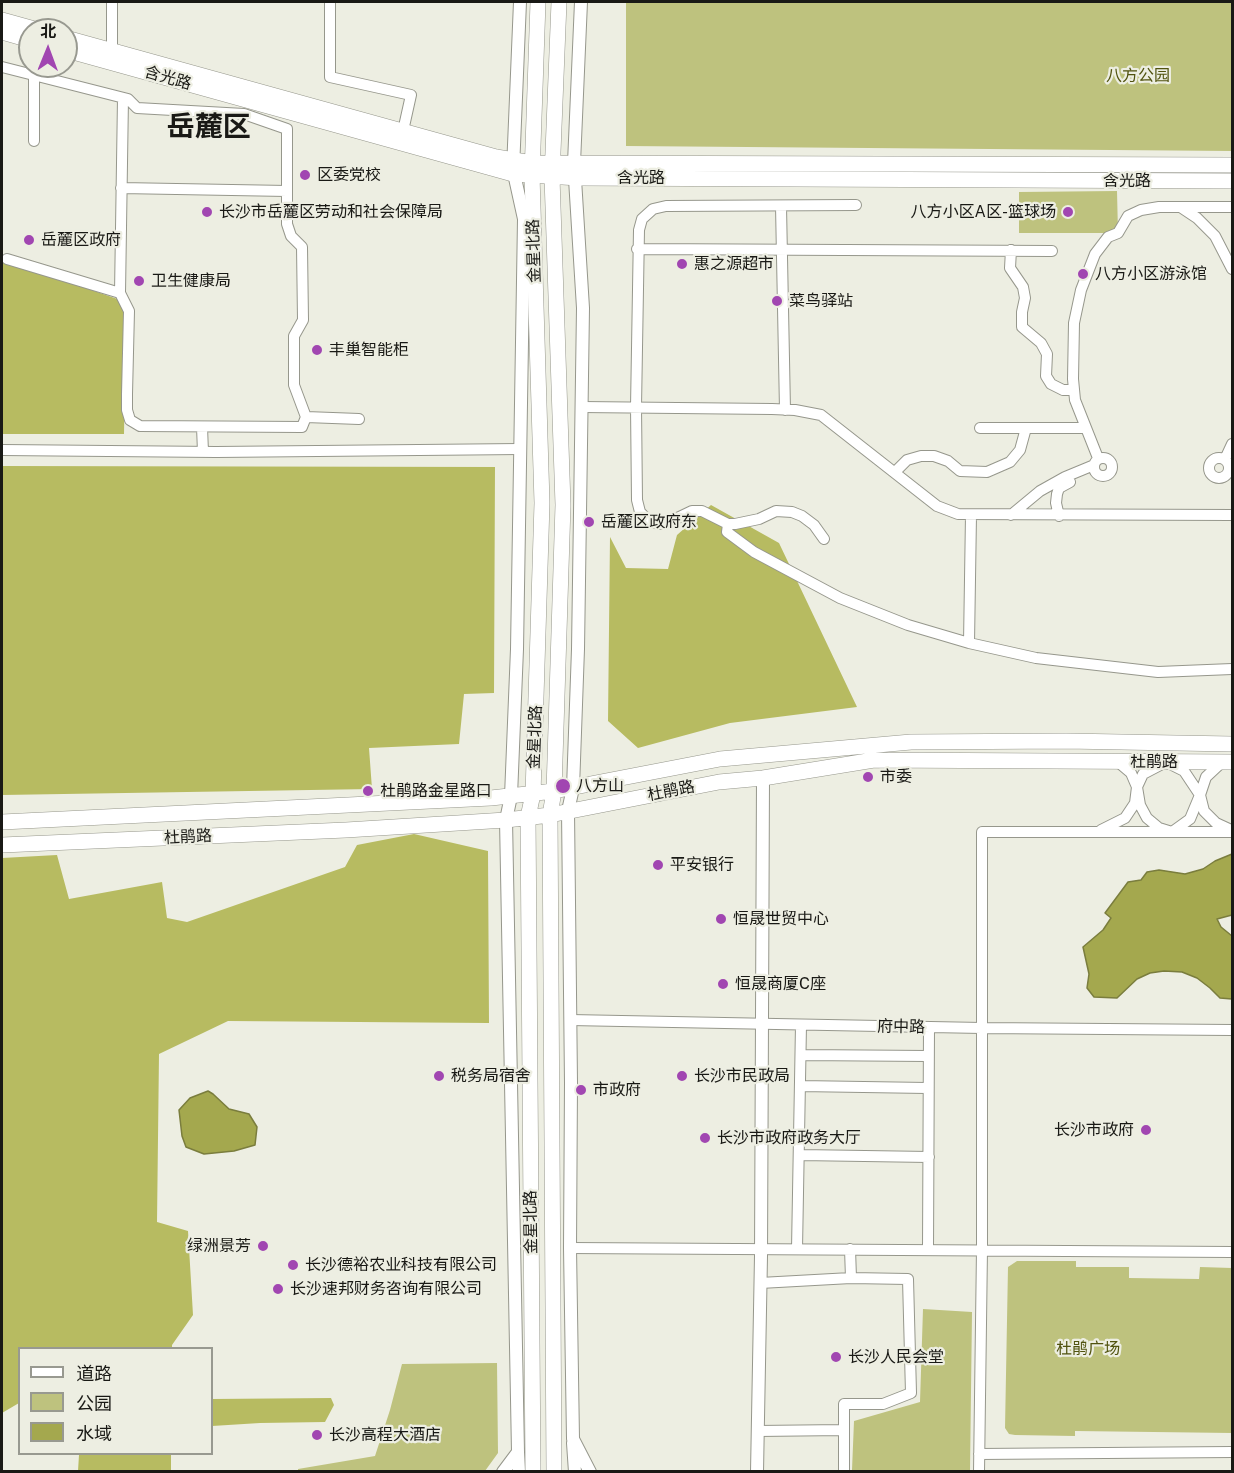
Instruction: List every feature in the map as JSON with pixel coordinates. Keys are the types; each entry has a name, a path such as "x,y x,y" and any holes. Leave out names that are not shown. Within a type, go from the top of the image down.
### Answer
{"main road":[{"name":"金星北路","path":"533,1472 528,817 533,794 542,503 532,169 538,2"},
{"name":"金星北路","path":"554,1472 550,815 554,791 563,505 552,171 559,2"},
{"path":"2,20 18,24"},
{"path":"2,32 18,37"},
{"name":"含光路","path":"78,41 403,131 513,167"},
{"name":"含光路","path":"78,53 513,167 552,171 1233,165"},
{"name":"含光路","path":"574,170 1233,182"},
{"name":"杜鹃路","path":"2,822 349,807 511,796 573,788 720,759 911,742 1065,741 1233,744"},
{"name":"杜鹃路","path":"2,845 346,830 506,820 550,815 719,782 763,778 874,760 1227,762"}],"street":[{"path":"112,2 112,50"},
{"path":"330,2 330,77 411,95 403,131"},
{"path":"519,1472 506,820 511,796 517,649 524,219 513,167 520,2"},
{"path":"575,1472 570,1248 568,811 573,788 578,650 582,407 583,308 574,170 581,2"},
{"path":"2,67 18,71"},
{"path":"34,78 34,141"},
{"path":"46,78 128,99 137,108 244,114 287,129 287,224 291,236 302,247 303,320 294,336 294,385 306,417 302,427 140,426 130,420 127,410 129,311 120,293 123,98"},
{"path":"122,188 287,191"},
{"path":"824,539 814,525 792,512 776,512 759,519 728,524 702,511 692,511 669,522 658,524 648,520 640,512 637,500 637,249 642,219 653,210 666,206 856,205"},
{"path":"781,206 785,410"},
{"path":"1096,465 1075,400 1074,390 1074,323 1081,290 1095,254 1108,237 1118,232 1128,216 1141,210 1159,207 1233,207"},
{"path":"1181,208 1197,218 1215,236 1233,269"},
{"path":"637,249 1052,251"},
{"path":"1011,250 1010,268 1023,287 1025,298 1022,327 1041,343 1047,354 1046,376 1051,384 1063,390 1074,390"},
{"path":"7,259 120,293"},
{"path":"582,407 785,410 821,415 937,506 958,514 1233,515"},
{"path":"306,417 358,419"},
{"path":"202,427 203,452"},
{"path":"980,428 1085,428"},
{"path":"895,472 907,459 921,456 934,456 948,461 960,471 987,472 1010,462 1020,450 1026,428"},
{"path":"1229,471 1233,444"},
{"path":"2,450 203,452 520,449"},
{"path":"1011,515 1040,491 1065,477 1096,465"},
{"path":"1059,516 1056,503 1059,488 1096,465"},
{"path":"969,643 971,515"},
{"path":"728,524 727,532 754,552 840,598 908,624 969,643 1036,658 1158,672 1233,669"},
{"path":"1118,762 1131,773 1137,787 1140,805 1147,818 1159,828 1172,832"},
{"path":"1094,832 1125,818 1135,803 1137,787 1143,774 1166,762 1184,771 1200,795 1204,811 1216,823 1233,831"},
{"path":"1172,832 1190,819 1198,804 1206,777 1227,762"},
{"path":"757,1472 761,1248 763,778"},
{"path":"979,1472 982,1249 982,832 1233,831"},
{"name":"府中路","path":"570,1020 982,1029 1233,1030"},
{"path":"797,1249 801,1025"},
{"path":"928,1027 928,1250"},
{"path":"801,1055 927,1056"},
{"path":"800,1086 927,1088"},
{"path":"800,1155 929,1157"},
{"path":"570,1248 1233,1252"},
{"path":"850,1248 851,1278"},
{"path":"760,1283 851,1278 908,1279 911,1393 883,1404 844,1404 844,1472"},
{"path":"757,1431 844,1430"},
{"path":"573,1439 590,1472"},
{"path":"503,1472 518,1452"},
{"path":"979,1454 1233,1452"}],"green space":[{"name":"八方公园","path":"626,2 1232,2 1232,151 626,146"},
{"name":"八方小区A区-篮球场","path":"1117,191 1118,233 1019,233 1019,192"},
{"name":"杜鹃广场","path":"1017,1261 1076,1261 1076,1267 1129,1267 1129,1278 1199,1279 1200,1267 1232,1268 1232,1433 1075,1431 1075,1436 1009,1434 1005,1428 1008,1267"},
{"path":"923,1309 972,1312 970,1471 852,1470 854,1421 920,1402"},
{"path":"497,1363 498,1453 485,1471 298,1471 298,1469 375,1456 402,1364"}],"shaded area":[{"path":"2,259 126,302 124,434 2,434"},
{"path":"2,466 495,467 494,693 464,694 459,744 369,748 372,789 2,795"},
{"path":"711,505 779,543 857,707 730,723 638,748 608,721 610,537 626,568 668,569 677,535"},
{"path":"414,834 488,851 489,1023 228,1021 159,1054 157,1222 188,1231 193,1315 172,1347 18,1347 18,1404 2,1413 2,858 57,855 69,899 162,882 167,918 187,922 345,867 357,845"},
{"path":"331,1398 334,1405 325,1422 213,1426 213,1399"},
{"path":"79,1455 171,1455 171,1471 78,1471"}],"water":[{"path":"1232,854 1232,915 1217,919 1221,927 1232,936 1232,999 1220,998 1197,978 1182,972 1164,971 1150,973 1137,979 1117,998 1094,997 1087,988 1089,974 1083,947 1103,930 1111,918 1105,913 1128,882 1141,880 1147,872 1159,870 1185,874 1203,869"},
{"path":"208,1091 229,1109 249,1114 257,1127 255,1145 234,1151 204,1154 186,1147 182,1136 179,1110 190,1098"}],"place":[{"name":"区委党校","path":"305,175"},
{"name":"长沙市岳麓区劳动和社会保障局","path":"207,212"},
{"name":"八方小区A区-篮球场","path":"1068,212"},
{"name":"岳麓区政府","path":"29,240"},
{"name":"惠之源超市","path":"682,264"},
{"name":"八方小区游泳馆","path":"1083,274"},
{"name":"卫生健康局","path":"139,281"},
{"name":"菜鸟驿站","path":"777,301"},
{"name":"丰巢智能柜","path":"317,350"},
{"name":"岳麓区政府东","path":"589,522"},
{"name":"市委","path":"868,777"},
{"name":"八方山","path":"563,786"},
{"name":"杜鹃路金星路口","path":"368,791"},
{"name":"平安银行","path":"658,865"},
{"name":"恒晟世贸中心","path":"721,919"},
{"name":"恒晟商厦C座","path":"723,984"},
{"name":"税务局宿舍","path":"439,1076"},
{"name":"长沙市民政局","path":"682,1076"},
{"name":"市政府","path":"581,1090"},
{"name":"长沙市政府","path":"1146,1130"},
{"name":"长沙市政府政务大厅","path":"705,1138"},
{"name":"绿洲景芳","path":"263,1246"},
{"name":"长沙德裕农业科技有限公司","path":"293,1265"},
{"name":"长沙速邦财务咨询有限公司","path":"278,1289"},
{"name":"长沙人民会堂","path":"836,1357"},
{"name":"长沙高程大酒店","path":"317,1435"}],"district":[{"name":"岳麓区","path":"209,127"}]}
